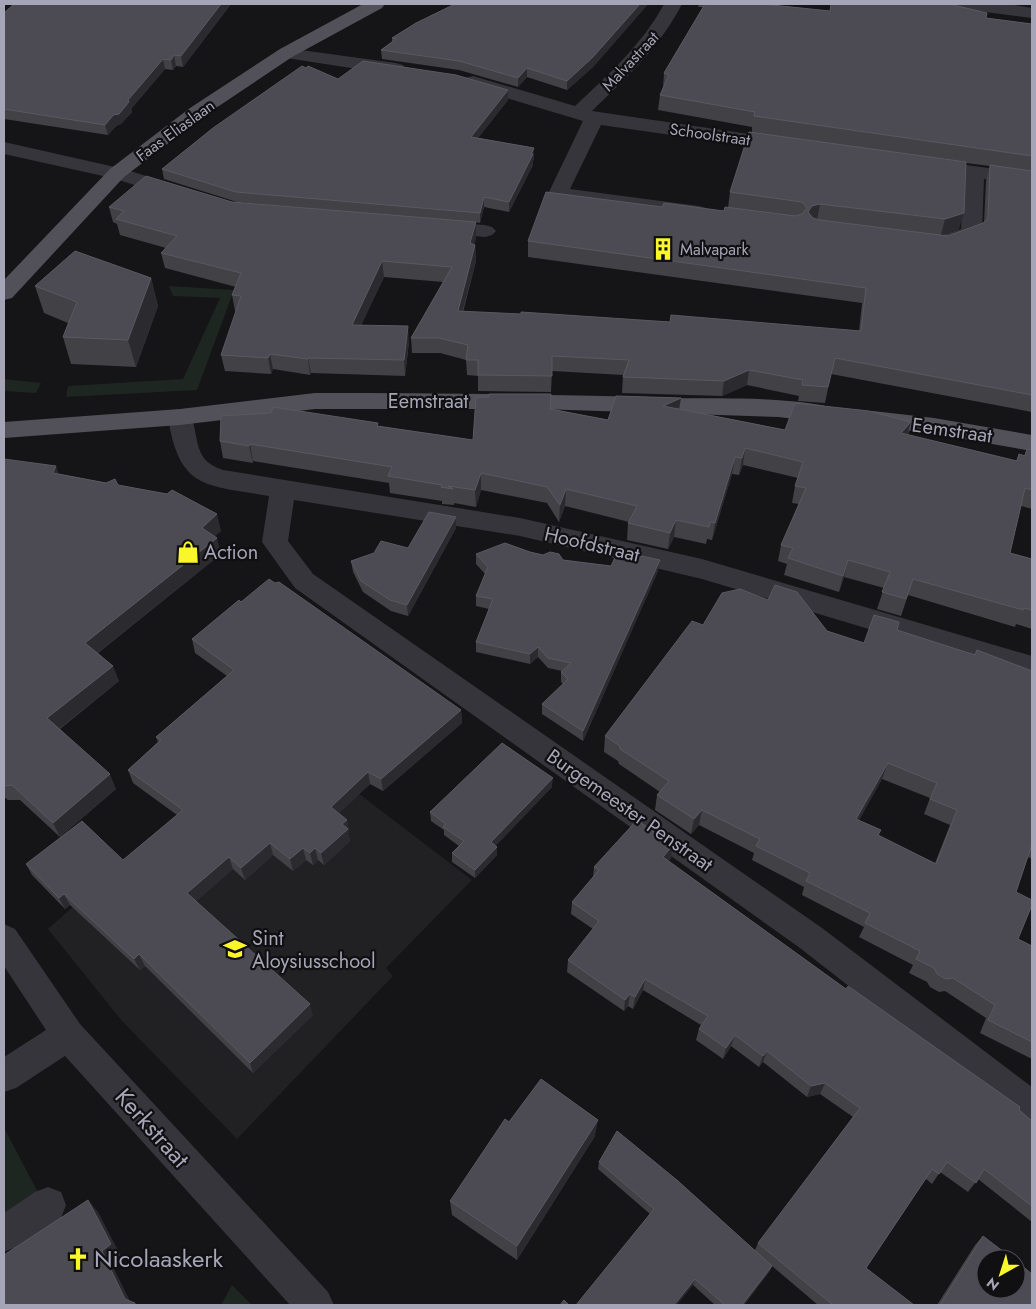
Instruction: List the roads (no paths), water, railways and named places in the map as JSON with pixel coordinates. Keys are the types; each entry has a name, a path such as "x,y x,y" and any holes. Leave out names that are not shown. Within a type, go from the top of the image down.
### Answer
{"main road":[{"name":"Faas Eliaslaan","path":"4,293 117,173 197,112 286,53 376,4"},
{"name":"Eemstraat","path":"4,430 180,417 315,401 550,401 778,409 934,426 1032,443"}],"street":[{"name":"Malvastraat","path":"586,116 664,24 673,4"},
{"path":"962,4 1023,9"},
{"path":"286,53 411,71"},
{"name":"Schoolstraat","path":"459,78 586,116 806,148"},
{"path":"586,116 558,194 717,214"},
{"path":"4,148 117,173 199,199"},
{"path":"915,164 1032,180"},
{"path":"923,241 943,244 971,233 974,172"},
{"path":"418,226 486,232"},
{"name":"Hoofdstraat","path":"180,417 183,437 191,461 203,472 222,479 520,527 702,569 1032,667"},
{"name":"Burgemeester Penstraat","path":"283,489 275,542 304,582 811,938 1032,1108"},
{"name":"Kerkstraat","path":"4,939 68,1035 315,1305"},
{"path":"4,1076 68,1035"},
{"path":"4,1234 48,1205"}],"place":[{"name":"Malvapark","path":"663,249"},
{"name":"Action","path":"188,552"},
{"name":"Sint Aloysiusschool","path":"235,949"},
{"name":"Nicolaaskerk","path":"78,1259"}]}
